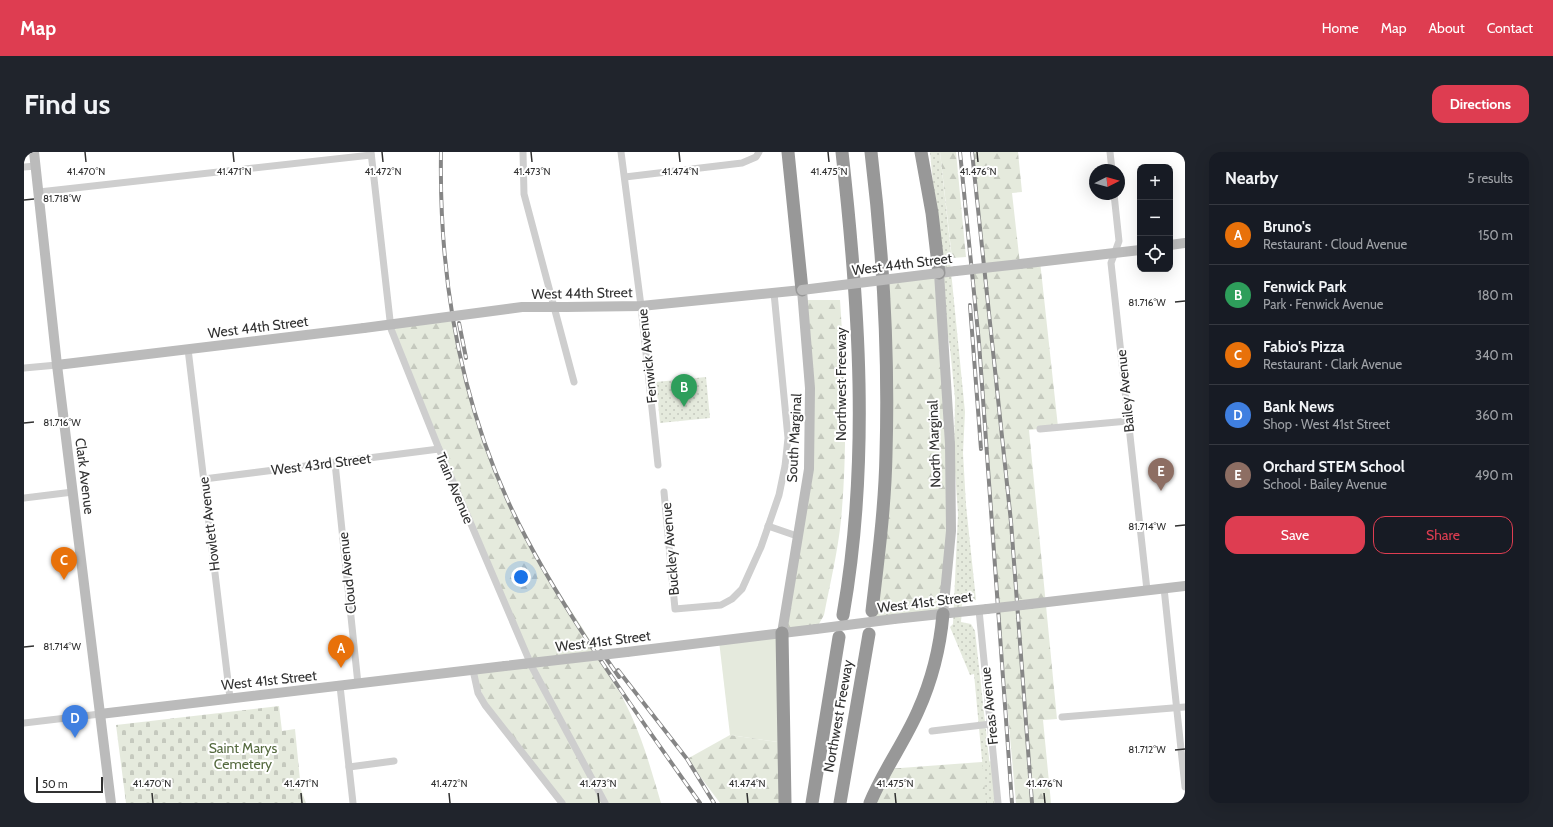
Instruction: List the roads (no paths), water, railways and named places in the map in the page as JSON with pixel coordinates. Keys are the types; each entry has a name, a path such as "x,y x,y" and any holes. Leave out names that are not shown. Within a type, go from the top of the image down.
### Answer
{"highway":[{"path":"788,152 802,290"},
{"name":"Northwest Freeway","path":"842,152 852,239 859,357 856,495 843,615"},
{"path":"871,152 884,290 887,398 883,510 872,611"},
{"path":"921,152 932,213 939,273"},
{"path":"870,803 918,712 928,688 937,654 943,614"},
{"path":"782,633 785,803"},
{"name":"Northwest Freeway","path":"840,803 869,634"},
{"name":"Northwest Freeway","path":"812,803 839,637"}],"street":[{"name":"Clark Avenue","path":"34,152 57,365 111,803"},
{"path":"523,152 524,194 574,382"},
{"name":"Fenwick Avenue","path":"621,152 641,306 658,465"},
{"path":"625,177 742,163 756,156 759,152"},
{"path":"1110,152 1111,164"},
{"path":"39,192 371,153"},
{"name":"Train Avenue","path":"371,153 391,329 439,449 532,667 606,803"},
{"path":"24,167 36,166"},
{"name":"Bailey Avenue","path":"1115,200 1119,241 1111,263 1147,590"},
{"path":"1173,245 1185,243"},
{"name":"West 44th Street","path":"24,368 364,328 467,313 522,307 641,306 802,290 1137,250"},
{"name":"North Marginal","path":"939,273 950,444 951,531 943,614"},
{"name":"South Marginal","path":"782,633 809,470 810,388 802,290"},
{"name":"Buckley Avenue","path":"664,492 675,609 709,608 721,605 732,599 742,589 750,574 779,495 785,466 788,438 774,293"},
{"name":"Howlett Avenue","path":"188,349 230,698"},
{"path":"1040,429 1128,421"},
{"name":"West 43rd Street","path":"204,479 439,449"},
{"name":"Cloud Avenue","path":"335,463 358,684"},
{"path":"24,498 73,492"},
{"path":"768,526 797,536"},
{"name":"West 41st Street","path":"24,723 894,619 1185,586"},
{"path":"1164,588 1185,787"},
{"name":"Freas Avenue","path":"983,610 998,803"},
{"path":"472,670 478,693 485,705 562,803"},
{"path":"340,686 353,803"},
{"path":"1062,717 1185,707"},
{"path":"932,731 991,724"},
{"path":"349,767 394,762"}],"railway":[{"path":"441,152 441,197 444,241 448,285 455,329 464,373 490,458 516,518 556,591 616,683 700,803"},
{"path":"960,152 979,343 1012,803"},
{"path":"972,152 1011,522 1032,803"},
{"path":"970,305 981,449"},
{"path":"459,323 466,358"},
{"path":"601,651 619,677"},
{"path":"618,670 687,759 714,803"}],"place":[{"name":"Fenwick Park","path":"684,407"},
{"name":"Orchard STEM School","path":"1161,491"},
{"name":"Fabio's Pizza","path":"64,580"},
{"name":"Bruno's","path":"341,668"},
{"name":"Bank News","path":"75,738"}],"park label":[{"name":"Saint Marys Cemetery","path":"243,756"}]}
